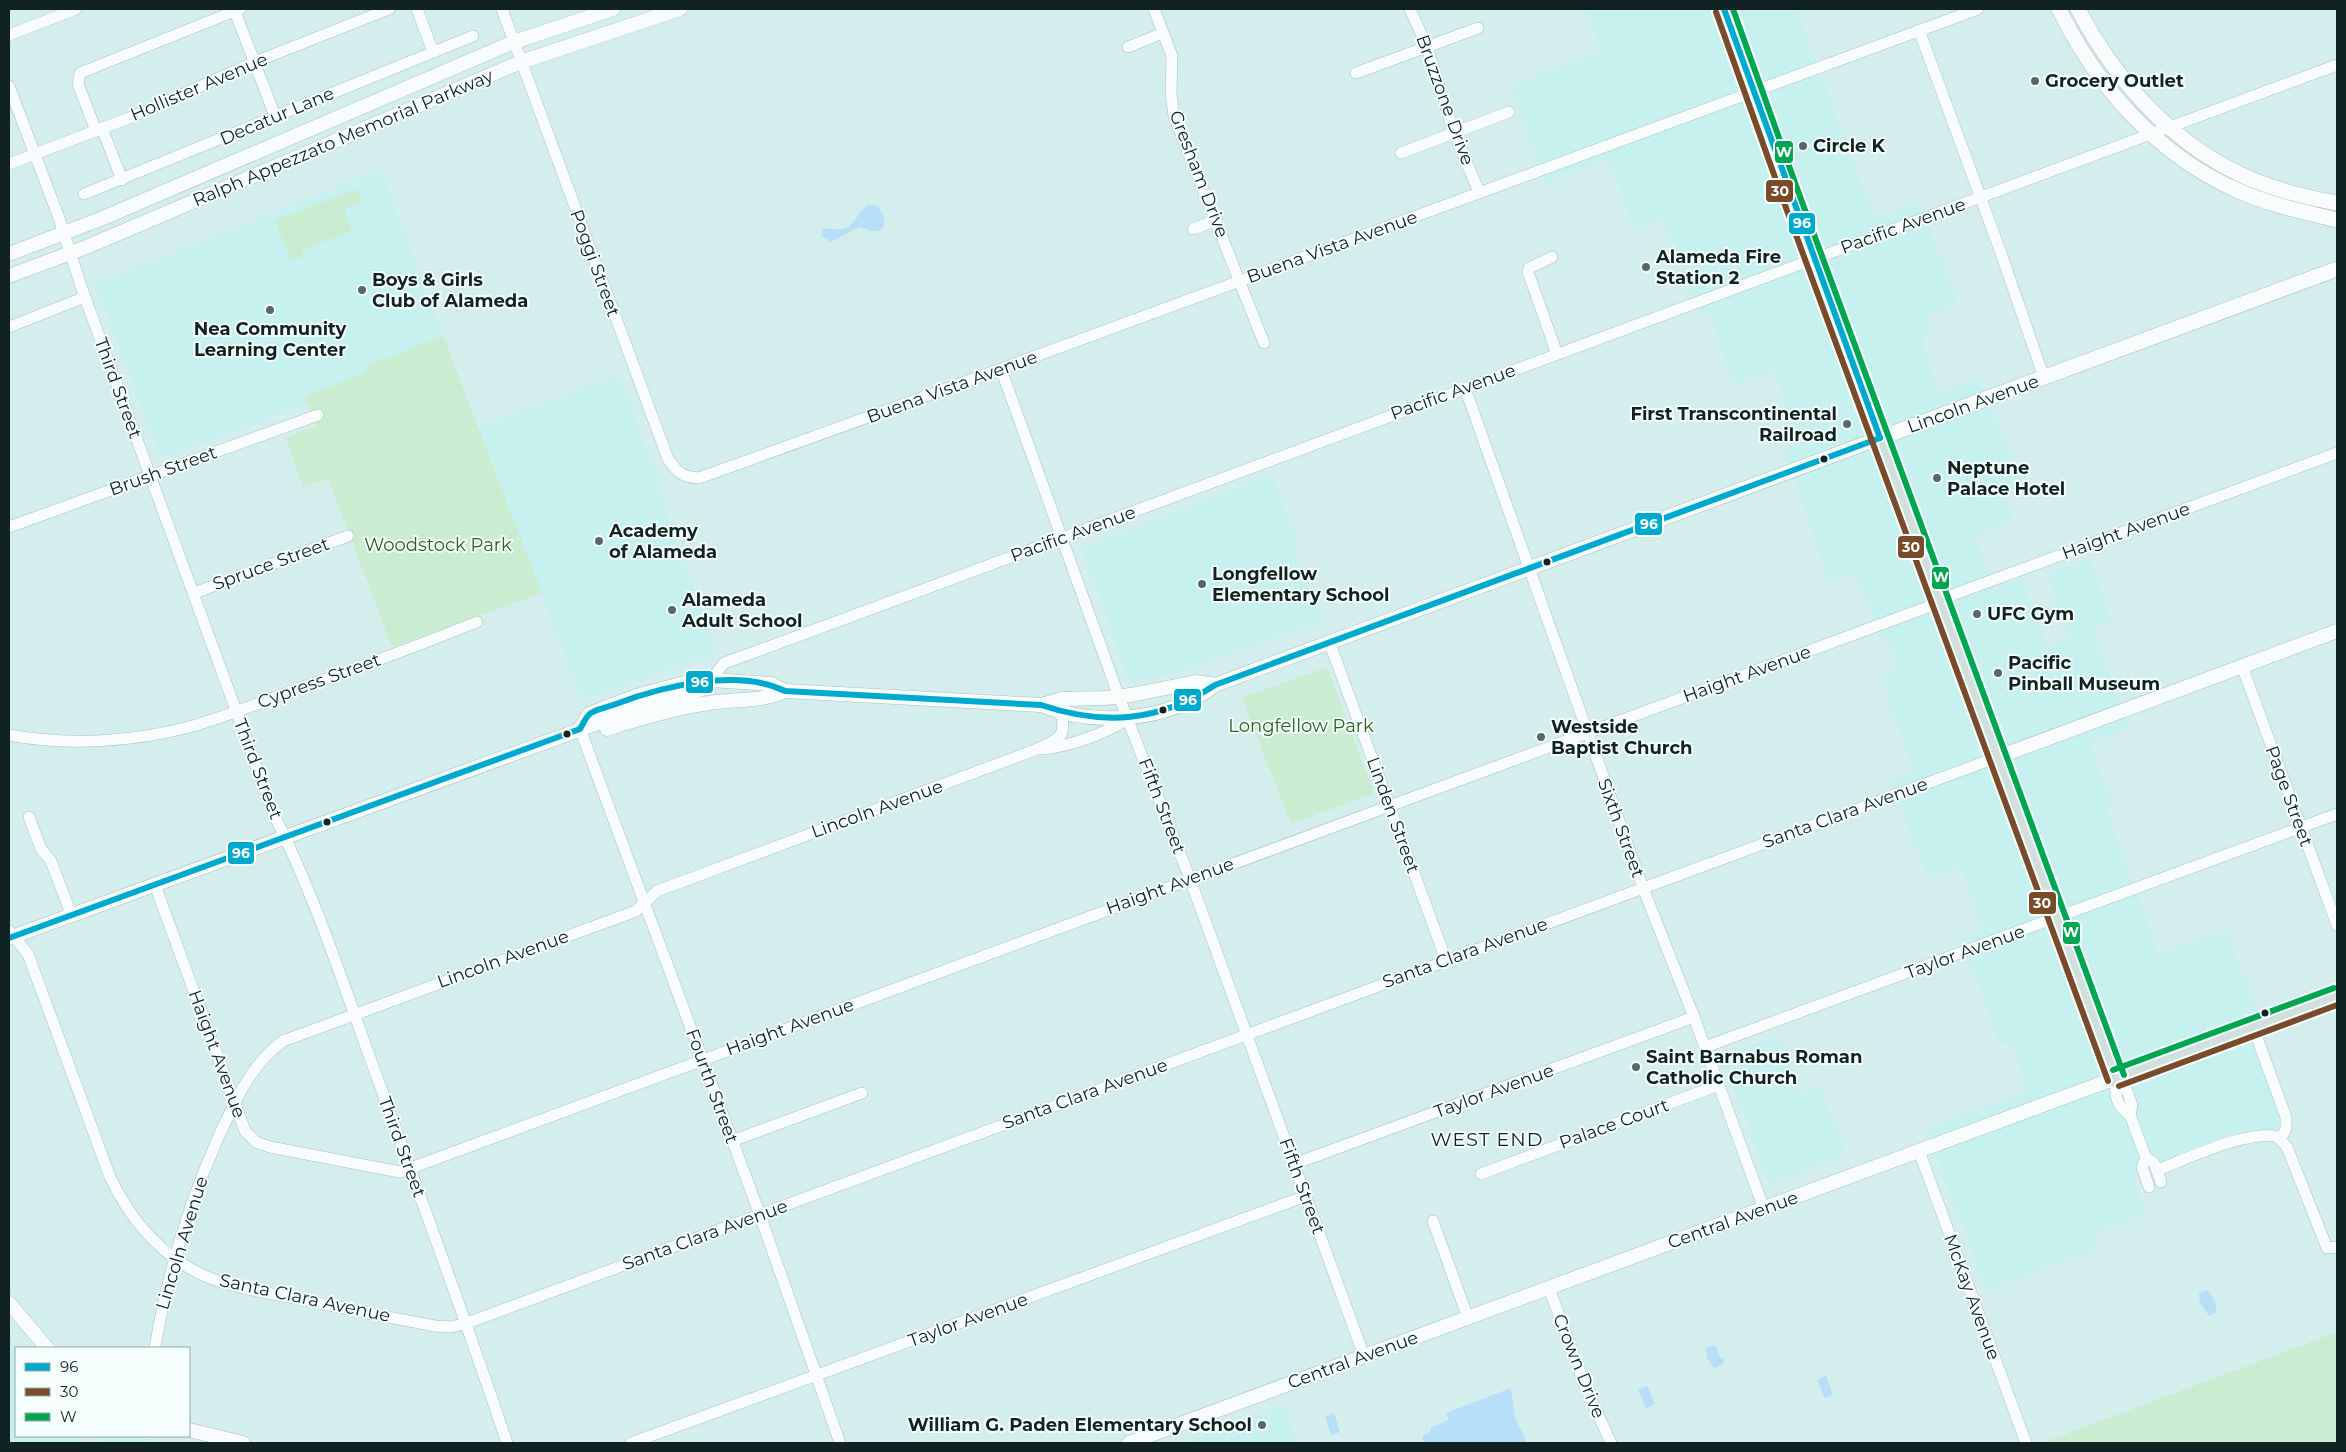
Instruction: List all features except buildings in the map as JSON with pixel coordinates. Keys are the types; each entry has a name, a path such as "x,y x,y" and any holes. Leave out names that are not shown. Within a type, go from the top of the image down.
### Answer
{"main road":[{"path":"1724,9 2116,1078"},
{"path":"2058,9 2100,79 2121,105 2151,133 2208,176 2240,192 2286,207 2337,220"},
{"path":"2078,9 2115,69 2146,105 2170,127 2205,154 2252,179 2299,196 2337,204"},
{"name":"Lincoln Avenue","path":"1880,438 2337,269"},
{"name":"Central Avenue","path":"2116,1078 2337,996"}],"street":[{"path":"9,35 76,9"},
{"path":"122,180 78,84 80,73 237,9 275,116"},
{"name":"Hollister Avenue","path":"9,164 99,129 255,62 389,9"},
{"path":"417,9 432,52"},
{"name":"Poggi Street","path":"502,9 668,459 675,469 685,477"},
{"name":"Ralph Appezzato Memorial Parkway","path":"9,254 274,146 514,42 612,9"},
{"name":"Ralph Appezzato Memorial Parkway","path":"9,276 70,253 521,62 680,9"},
{"name":"Gresham Drive","path":"1154,9 1172,56 1171,93 1174,116 1264,343"},
{"name":"Bruzzone Drive","path":"1410,9 1428,47 1454,133 1479,192"},
{"name":"Buena Vista Avenue","path":"685,477 699,478 713,474 1978,9"},
{"path":"1356,73 1478,28"},
{"path":"1919,30 2044,378"},
{"path":"1128,47 1163,33"},
{"name":"Decatur Lane","path":"84,194 473,36"},
{"name":"Pacific Avenue","path":"711,680 724,663 2337,65"},
{"name":"Third Street","path":"9,86 275,817 295,857 354,1014 466,1323 507,1443"},
{"path":"1401,152 1509,112"},
{"path":"1193,229 1216,220"},
{"path":"1552,257 1529,268 1528,272 1557,354"},
{"path":"9,327 85,297"},
{"name":"Fifth Street","path":"1001,369 1128,719 1190,879 1364,1356"},
{"name":"Sixth Street","path":"1465,388 1643,888 1694,1017 1764,1209"},
{"name":"Brush Street","path":"9,527 318,415"},
{"name":"Lincoln Avenue","path":"1035,750 1062,746 1112,728 1128,719 1165,709 1201,696 1215,685 1329,641 1880,438"},
{"name":"Haight Avenue","path":"155,885 245,1130 256,1142 263,1144 400,1172 1587,733 2337,453"},
{"name":"Spruce Street","path":"194,593 348,536"},
{"name":"Cypress Street","path":"9,735 58,740 103,740 139,736 192,726 477,622"},
{"name":"Santa Clara Avenue","path":"10,935 28,954 120,1200 154,1241 174,1257 204,1275 237,1287 435,1326 451,1327 760,1215 2337,631"},
{"name":"Linden Street","path":"1329,641 1446,960"},
{"name":"Page Street","path":"2242,666 2337,925"},
{"path":"10,935 286,838 580,729 646,706 689,694 702,689 711,680 771,684 785,691 1041,705 1061,714 1128,719 1152,703 1168,697 1180,687"},
{"name":"Lincoln Avenue","path":"1041,705 1062,698 1120,697 1180,687 1196,682 1215,685"},
{"path":"580,729 594,734 648,716 709,703 772,697 785,691"},
{"name":"Lincoln Avenue","path":"155,1347 165,1291 190,1205 234,1102 267,1052 283,1042 354,1014 636,911 656,891 1035,750 1061,736 1064,730 1061,714"},
{"name":"Fourth Street","path":"580,729 760,1215 840,1443"},
{"name":"Taylor Avenue","path":"1705,1047 2337,814"},
{"path":"29,817 41,849 51,861 71,914"},
{"name":"Taylor Avenue","path":"1294,1164 1694,1017"},
{"path":"2253,1027 2286,1117 2286,1128 2282,1140"},
{"path":"2116,1078 2127,1091 2132,1105 2130,1115 2146,1158 2154,1162 2161,1182"},
{"name":"Central Avenue","path":"1129,1443 2116,1078"},
{"name":"Palace Court","path":"1482,1174 1719,1085"},
{"path":"732,1141 862,1093"},
{"path":"2157,1170 2245,1138 2271,1134 2282,1140 2287,1147 2327,1248 2337,1248"},
{"name":"McKay Avenue","path":"1919,1152 2026,1443"},
{"path":"2146,1158 2142,1166 2149,1187"},
{"name":"Taylor Avenue","path":"631,1443 1306,1196"},
{"path":"1432,1221 1468,1318"},
{"name":"Crown Drive","path":"1549,1288 1584,1386 1612,1443"},
{"path":"9,1303 46,1347"},
{"path":"190,1430 243,1443"}],"shaded area":[{"path":"1586,9 1797,9 1875,220 1920,203 1957,303 1927,315 1933,331 1922,335 1926,345 1923,347 1938,392 1981,377 2022,488 2003,495 2013,521 1975,536 1995,589 2022,578 2047,646 2070,637 2047,574 2089,558 2112,621 2092,629 2130,728 2090,743 2113,806 2107,809 2158,954 2227,929 2268,1043 2255,1049 2282,1122 2282,1128 2231,1133 2131,1172 2146,1214 2092,1234 2097,1250 1986,1289 1926,1129 2029,1090 2011,1042 2000,1045 1962,939 1984,930 1961,866 1927,878 1891,781 1915,772 1888,701 1891,699 1883,675 1900,669 1888,636 1880,639 1856,574 1830,583 1785,449 1800,444 1773,371 1735,385 1709,314 1700,316 1663,218 1634,229 1609,159 1545,183 1512,85 1602,52"},
{"name":"Nea Community Learning Center","path":"381,170 443,336 366,366 367,373 305,396 307,404 168,455 158,451 96,284"},
{"path":"869,205 878,206 884,216 884,227 881,229 872,231 859,227 831,242 821,236 822,229 840,229 850,226 862,210"},
{"name":"Academy of Alameda","path":"619,375 659,482 657,488 717,651 582,700 479,427"},
{"name":"Longfellow Elementary School","path":"1272,475 1299,545 1295,548 1322,620 1177,673 1130,682 1082,548"},
{"path":"1778,1035 1800,1093 1820,1086 1846,1154 1770,1183 1722,1057"},
{"path":"2208,1290 2215,1301 2217,1313 2209,1316 2200,1303 2199,1293"},
{"path":"9,1335 17,1347 15,1347 15,1437 80,1437 83,1443 9,1443"},
{"path":"1715,1345 1720,1357 1724,1359 1723,1364 1714,1368 1707,1358 1706,1348"},
{"path":"1826,1376 1833,1395 1825,1398 1817,1380"},
{"path":"1647,1386 1655,1404 1646,1408 1638,1389"},
{"path":"1511,1388 1515,1417 1527,1443 1424,1443 1422,1436 1431,1432 1430,1428 1449,1420 1446,1413"},
{"name":"William G. Paden Elementary School","path":"1284,1406 1298,1443 1182,1443"},
{"path":"1334,1413 1340,1432 1331,1435 1325,1416"},
{"path":"96,1437 141,1437 159,1443 99,1443"}],"green space":[{"path":"357,189 362,202 344,209 352,231 302,250 303,256 291,261 275,220"},
{"name":"Woodstock Park","path":"443,336 542,593 392,647 328,478 303,487 286,438 316,426 304,396 367,373 366,366"},
{"name":"Longfellow Park","path":"1327,667 1374,793 1291,824 1242,698"},
{"path":"2337,1332 2337,1443 2042,1443"}],"transit line":[{"name":"96","path":"1724,9 1880,438"},
{"name":"W","path":"1733,9 1798,191 2124,1075"},
{"name":"30","path":"1716,12 1782,197 2108,1081"},
{"name":"96","path":"9,938 580,729 591,713 635,697 678,686 723,680 745,681 766,684 785,691 1041,705 1064,712 1109,718 1131,717 1152,713 1173,707 1215,685 1880,438"},
{"name":"W","path":"2113,1070 2334,988"},
{"name":"30","path":"2119,1086 2337,1005"}],"place":[{"name":"Grocery Outlet","path":"2035,81"},
{"name":"Circle K","path":"1803,146"},
{"name":"Alameda Fire Station 2","path":"1646,267"},
{"name":"Boys & Girls Club of Alameda","path":"362,290"},
{"name":"Nea Community Learning Center","path":"270,310"},
{"name":"First Transcontinental Railroad","path":"1847,424"},
{"name":"Neptune Palace Hotel","path":"1937,478"},
{"name":"Academy of Alameda","path":"599,541"},
{"name":"Longfellow Elementary School","path":"1202,584"},
{"name":"Alameda Adult School","path":"672,610"},
{"name":"UFC Gym","path":"1977,614"},
{"name":"Pacific Pinball Museum","path":"1998,673"},
{"name":"Westside Baptist Church","path":"1541,737"},
{"name":"Saint Barnabus Roman Catholic Church","path":"1636,1067"},
{"name":"William G. Paden Elementary School","path":"1262,1425"}],"district":[{"name":"WEST END","path":"1487,1139"}]}
